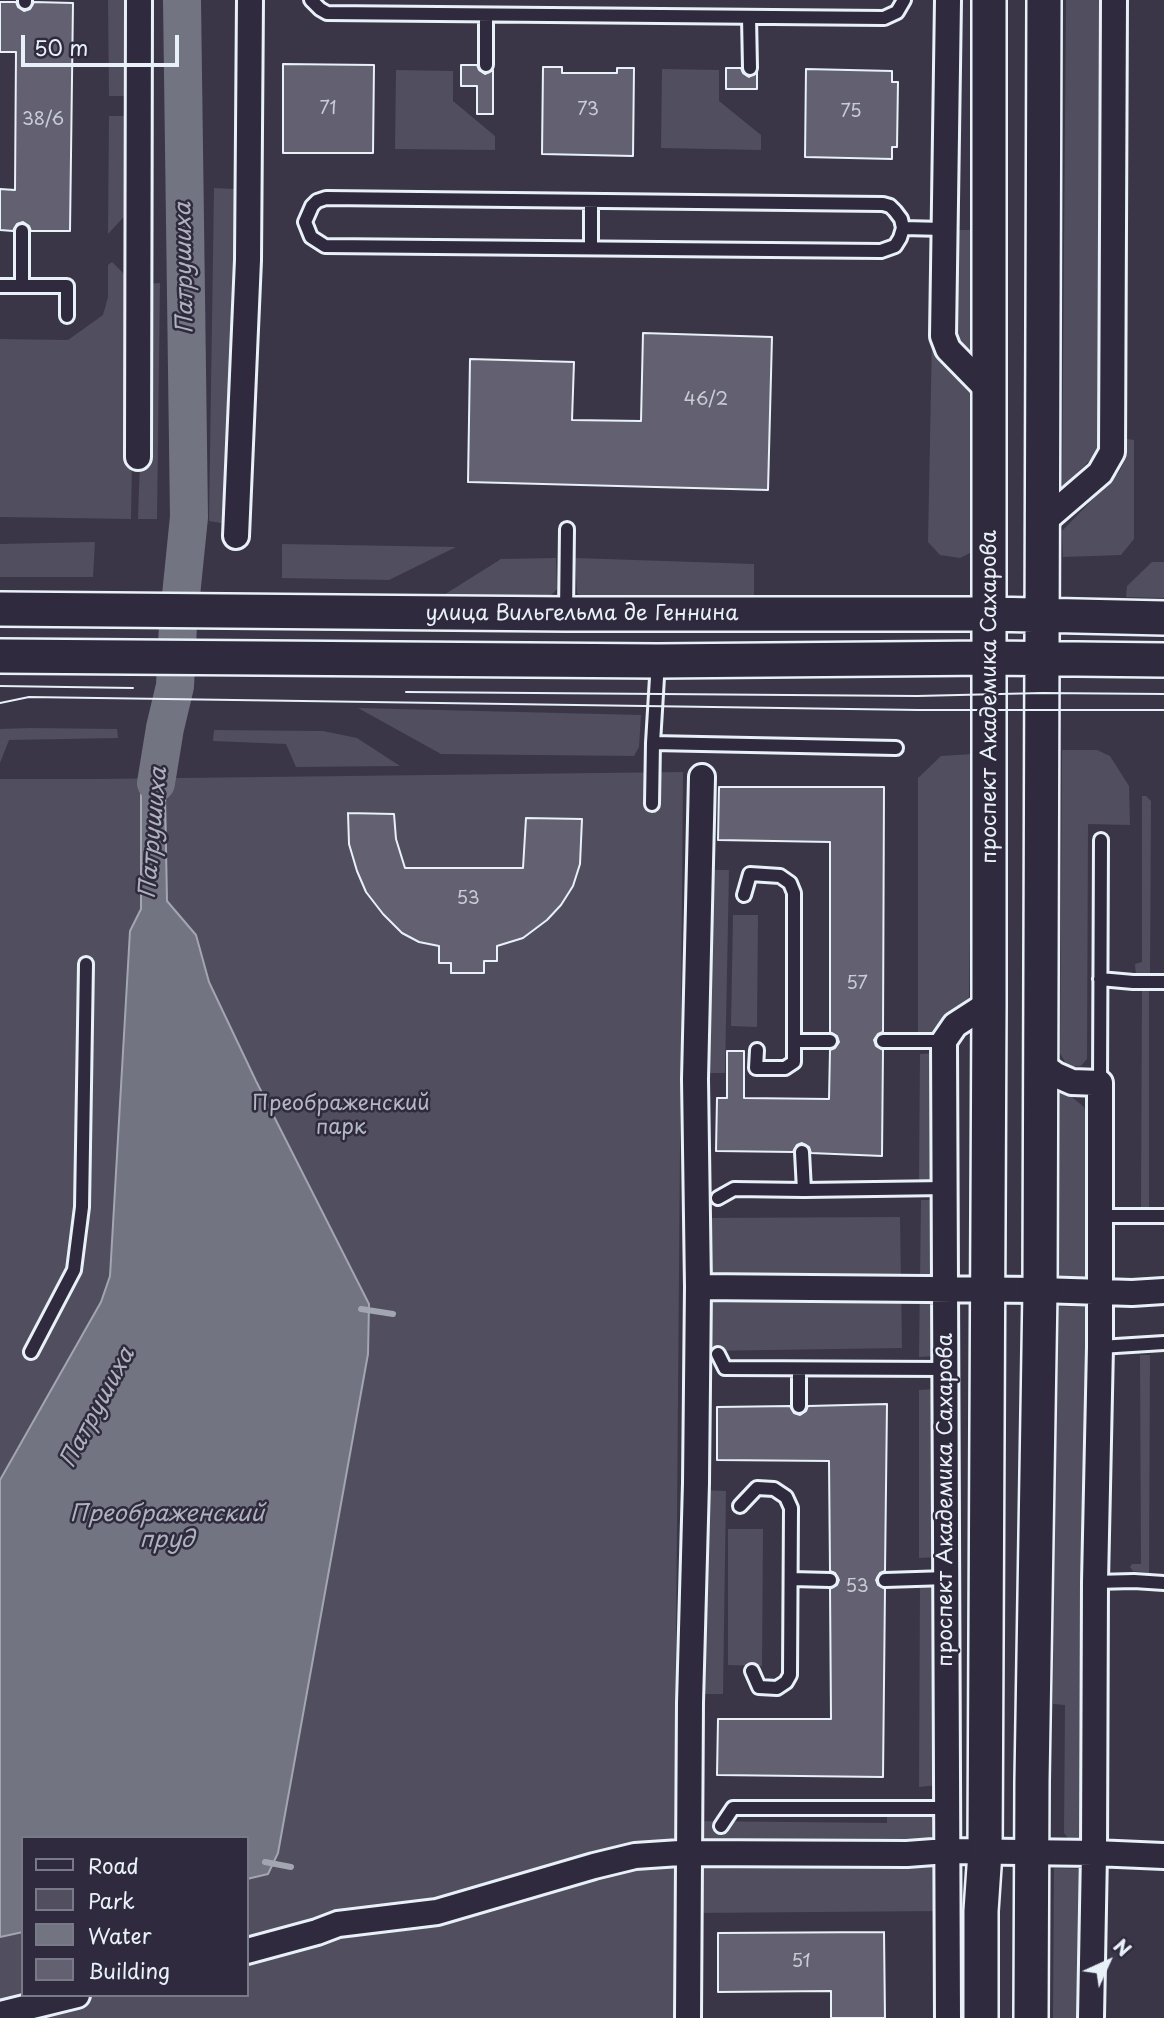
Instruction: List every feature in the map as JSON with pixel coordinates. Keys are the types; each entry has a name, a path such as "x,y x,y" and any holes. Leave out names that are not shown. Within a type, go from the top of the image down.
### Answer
{"main road":[{"name":"проспект Академика Сахарова","path":"981,2018 981,1911 985,1852 988,1290 989,0"},
{"path":"1031,2018 1040,1290 1044,0"},
{"name":"улица Вильгельма де Геннина","path":"14,610 990,614 1164,618"},
{"path":"14,656 658,661 990,658 1164,660"}],"street":[{"path":"138,457 139,0"},
{"path":"236,537 248,260 250,0"},
{"path":"948,0 943,336 948,349 989,391"},
{"path":"1043,522 1100,473 1112,452 1114,0"},
{"path":"688,2018 688,1854 698,1287 695,1079 702,776"},
{"path":"944,1041 955,1025 989,1003"},
{"name":"проспект Академика Сахарова","path":"944,1041 948,2018"},
{"path":"1040,1063 1056,1075 1072,1082 1100,1083 1100,1347 1091,2018"},
{"path":"698,1287 1164,1291"},
{"path":"248,1951 338,1924 437,1912 635,1856 907,1854 947,1851 1160,1855"},
{"path":"0,2014 68,1997"}],"lane":[{"path":"311,0 327,13 884,18 897,12 904,0"},
{"path":"591,0 591,16"},
{"path":"486,15 486,65"},
{"path":"749,17 750,68"},
{"path":"326,198 591,201 883,204 895,211 903,228 895,246 881,251 325,246 311,237 305,222 312,206 326,198"},
{"path":"591,201 591,248"},
{"path":"903,228 944,229"},
{"path":"22,231 22,286"},
{"path":"0,286 67,286 67,316"},
{"path":"566,614 567,529"},
{"path":"652,804 658,661"},
{"path":"653,743 896,748"},
{"path":"1100,1083 1101,841"},
{"path":"744,895 750,874 780,876 790,883 794,893 794,1062 785,1068 756,1068 757,1051"},
{"path":"31,1352 74,1270 82,1207 86,964"},
{"path":"1100,979 1164,982"},
{"path":"794,1041 830,1041"},
{"path":"883,1041 944,1041"},
{"path":"803,1152 804,1190"},
{"path":"718,1198 734,1189 946,1188"},
{"path":"1100,1216 1164,1216"},
{"path":"1100,1347 1164,1343"},
{"path":"718,1354 725,1368 946,1368"},
{"path":"799,1369 799,1406"},
{"path":"740,1506 757,1489 774,1489 786,1497 791,1508 790,1675 786,1682 777,1688 759,1687 752,1671"},
{"path":"792,1578 830,1580"},
{"path":"885,1580 947,1578"},
{"path":"1095,1582 1164,1583"},
{"path":"721,1826 733,1808 946,1808"}],"green space":[{"path":"108,0 129,0 133,96 109,96"},
{"path":"1066,0 1102,0 1099,443 1094,456 1062,488"},
{"path":"662,69 719,70 719,101 761,135 761,150 661,148"},
{"path":"396,70 453,71 453,101 495,136 495,150 395,149"},
{"path":"109,116 133,116 133,207 108,234"},
{"path":"214,188 234,189 233,525 209,521"},
{"path":"952,230 971,230 971,355 957,343 952,331"},
{"path":"112,262 135,285 131,519 0,517 0,339 68,340 103,315 108,297 108,265"},
{"path":"160,283 157,519 138,519 146,284"},
{"path":"932,337 971,392 970,553 960,558 940,555 928,542"},
{"path":"1127,439 1134,440 1134,539 1121,555 1063,557 1062,531 1119,472 1126,458"},
{"path":"95,542 93,577 0,577 0,544"},
{"path":"282,544 456,547 389,580 282,578"},
{"path":"556,558 557,589 546,601 439,598 501,559"},
{"path":"575,558 754,564 754,603 586,602 577,593"},
{"path":"1152,562 1164,562 1164,598 1126,597 1127,586"},
{"path":"358,708 641,715 639,747 634,756 441,754"},
{"path":"0,729 117,729 118,738 9,740 0,763"},
{"path":"214,730 323,731 357,738 400,766 296,767 286,744 213,741"},
{"path":"1062,750 1097,750 1110,756 1129,786 1130,825 1088,824 1087,1059 1081,1066 1073,1067 1066,1064 1060,1053"},
{"path":"973,754 969,997 949,1019 943,1032 918,1032 918,778 941,756"},
{"name":"Преображенский парк","path":"683,772 673,2018 0,2018 0,779"},
{"path":"1142,796 1151,801 1150,977 1136,976 1135,964 1142,962"},
{"path":"703,870 729,870 725,1073 702,1073"},
{"path":"733,915 758,915 757,1027 731,1026"},
{"path":"1142,989 1149,989 1149,1207 1141,1208"},
{"path":"938,1053 938,1181 919,1180 920,1054"},
{"path":"1061,1088 1084,1107 1088,1120 1087,1280 1056,1280 1056,1090"},
{"path":"921,1200 939,1200 936,1356 919,1357"},
{"path":"900,1217 902,1348 702,1351 702,1218"},
{"path":"1054,1306 1087,1307 1086,1843 1072,1843 1064,1833 1065,1705 1053,1704"},
{"path":"1140,1355 1150,1355 1149,1573 1133,1571 1130,1567 1132,1564 1141,1564"},
{"path":"936,1389 937,1557 919,1558 919,1390"},
{"path":"700,1490 726,1491 723,1694 700,1694"},
{"path":"728,1529 763,1529 762,1666 728,1665"},
{"path":"938,1582 939,1785 919,1787 920,1583"},
{"path":"887,1814 940,1814 941,1911 694,1913 692,1821 887,1823"},
{"path":"1054,1868 1085,1869 1084,2018 1053,2018"}],"water":[{"name":"Преображенский пруд","path":"148,731 177,732 165,796 167,901 196,935 209,982 369,1304 368,1354 278,1853 268,1874 248,1879 248,1836 21,1836 21,1932 0,1937 0,1480 101,1302 110,1276 130,931 141,909 141,795"}],"building":[{"path":"0,2 16,2 24,11 30,9 34,2 73,3 70,231 31,231 23,222 17,224 13,231 0,230 0,189 15,190 16,52 0,52"},
{"path":"283,64 374,65 373,153 283,153"},
{"path":"461,65 477,65 485,74 493,70 493,114 477,114 477,86 461,86"},
{"path":"543,67 562,67 562,73 617,73 617,68 634,68 633,156 542,154"},
{"path":"726,68 741,68 749,77 757,72 757,89 726,89"},
{"path":"806,69 892,71 892,82 898,82 897,147 892,147 892,159 805,157"},
{"path":"643,333 772,337 768,490 468,482 470,359 574,362 572,420 641,421"},
{"path":"719,787 884,787 883,1032 874,1040 876,1046 883,1050 882,1156 811,1153 809,1147 802,1143 797,1145 793,1152 716,1151 717,1098 727,1098 727,1051 744,1051 744,1098 829,1099 830,1050 839,1042 837,1036 830,1032 830,842 718,840"},
{"path":"348,813 394,814 396,839 405,868 523,868 526,818 582,819 580,864 573,886 547,920 523,938 497,946 497,961 484,961 484,973 451,973 451,963 439,963 439,946 419,942 402,933 366,892 349,844"},
{"path":"887,1404 885,1571 880,1573 876,1580 878,1585 885,1589 883,1777 717,1775 718,1719 831,1719 830,1589 837,1585 839,1580 835,1573 830,1571 829,1461 717,1460 717,1407 790,1406 794,1413 800,1415 808,1406"},
{"path":"884,1932 885,2018 831,2018 831,1991 718,1992 718,1933"}],"waterway":[{"name":"Патрушиха","path":"156,783 175,686 189,517 182,0"},
{"path":"361,1309 393,1314"},
{"path":"265,1862 291,1867"}],"tram line":[{"path":"0,686 133,688"},
{"path":"406,692 917,696 1164,694"},
{"path":"0,703 29,697 918,710 1164,710"}]}
